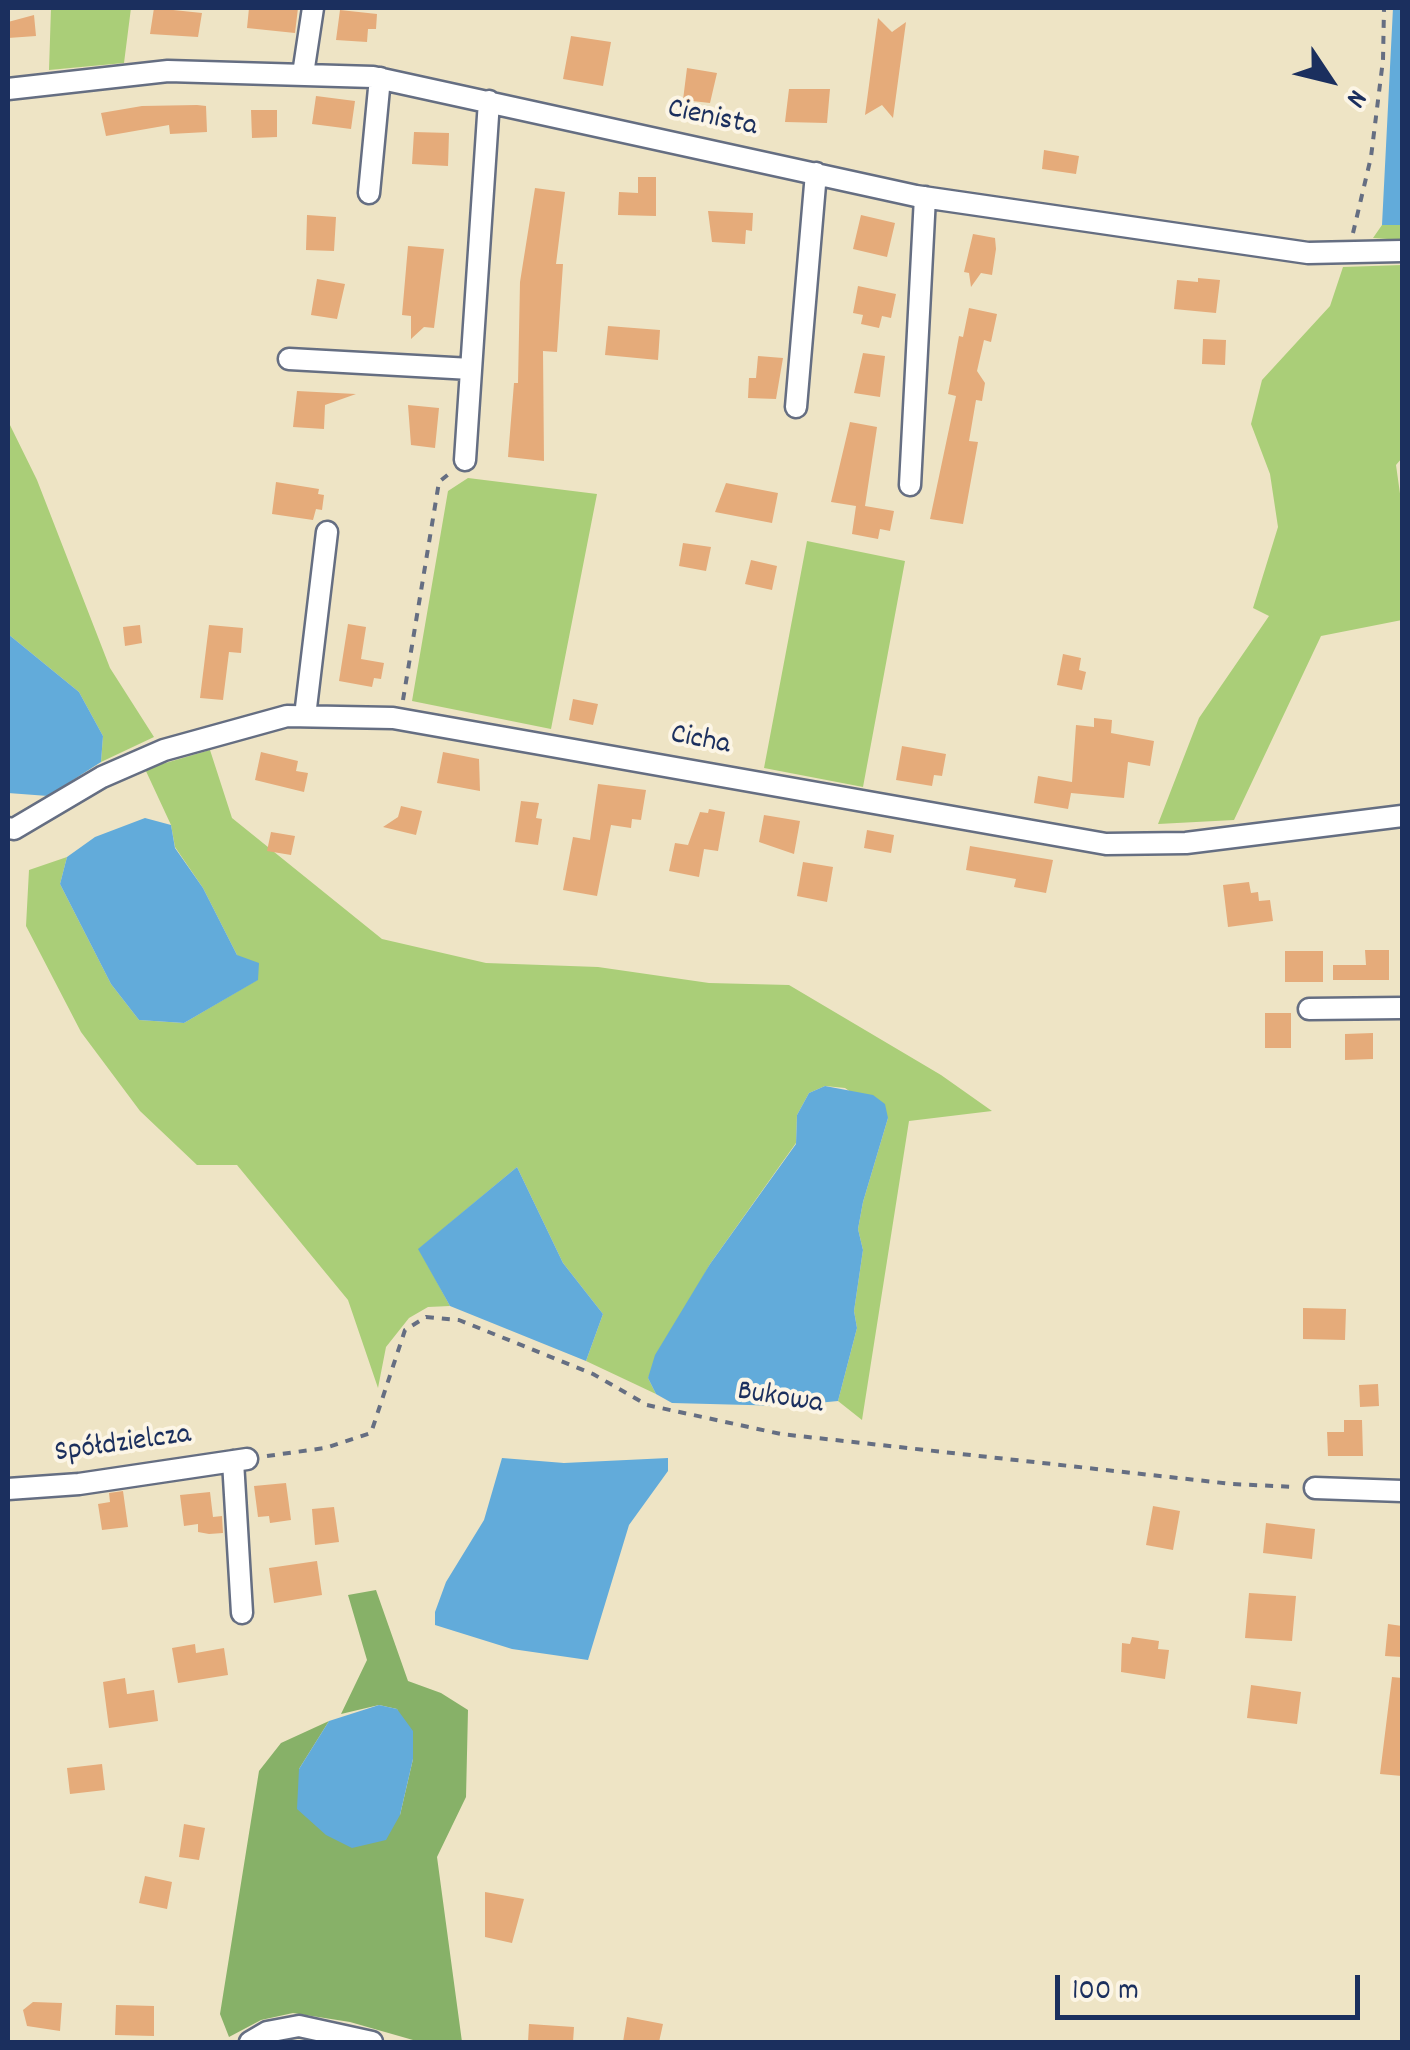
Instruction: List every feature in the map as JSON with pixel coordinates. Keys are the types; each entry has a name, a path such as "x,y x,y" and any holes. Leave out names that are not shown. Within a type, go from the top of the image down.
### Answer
{"street":[{"path":"303,74 314,8"},
{"name":"Cienista","path":"8,89 168,71 380,78 925,197 1308,253 1402,251"},
{"path":"368,193 380,78"},
{"path":"465,460 489,101"},
{"path":"796,407 816,174"},
{"path":"910,485 925,197"},
{"path":"289,359 472,369"},
{"path":"305,716 327,532"},
{"name":"Cicha","path":"8,828 14,829 102,778 164,750 287,716 400,719 1106,844 1186,843 1402,816"},
{"path":"1309,1009 1402,1008"},
{"path":"240,1460 242,1613"},
{"name":"Spółdzielcza","path":"8,1489 240,1460"},
{"path":"1315,1488 1402,1491"},
{"path":"250,2042 267,2032 299,2026 372,2042"}],"path":[{"path":"1348,252 1371,157 1383,60 1384,8"},
{"path":"400,719 438,482 465,460"},
{"name":"Bukowa","path":"240,1460 325,1448 371,1433 405,1330 426,1317 458,1320 594,1374 647,1405 781,1434 1232,1484 1315,1488"}],"green space":[{"path":"51,8 131,8 124,63 49,70"},
{"path":"1382,225 1402,225 1402,240 1373,238"},
{"path":"1402,265 1402,458 1396,465 1402,508 1402,620 1321,636 1234,820 1158,824 1199,718 1269,616 1253,608 1278,527 1270,474 1251,424 1262,380 1330,306 1343,267"},
{"path":"8,421 37,480 110,668 154,737 101,762 103,736 79,692 8,634"},
{"path":"468,478 597,494 551,729 412,701 448,491"},
{"path":"807,541 905,561 863,787 764,768"},
{"path":"210,750 232,818 382,939 486,963 598,967 709,983 789,985 941,1075 992,1111 909,1121 862,1420 838,1401 857,1328 854,1311 863,1250 858,1229 888,1118 845,1088 825,1086 809,1093 797,1115 796,1143 710,1264 648,1378 656,1394 586,1361 603,1314 563,1263 517,1167 419,1249 450,1306 428,1307 409,1318 386,1347 378,1388 348,1300 237,1165 197,1165 140,1111 81,1032 26,926 29,870 67,857 60,884 111,984 139,1020 184,1023 257,980 237,955 203,888 175,847 171,825 145,769"},
{"path":"376,1590 408,1681 441,1693 468,1710 466,1797 437,1857 462,2042 420,2042 350,2022 293,2013 261,2020 229,2037 220,2014 259,1771 281,1743 329,1721 299,1769 400,1815 413,1759 397,1709 379,1705 341,1714 367,1660 348,1595"}],"water":[{"path":"1393,8 1402,8 1402,225 1382,225"},
{"path":"8,634 79,692 103,736 101,762 48,796 8,793"},
{"path":"145,818 171,825 175,848 203,888 237,955 259,963 258,980 184,1023 139,1020 111,984 60,884 67,857 95,837"},
{"path":"825,1086 873,1095 885,1104 888,1118 858,1229 863,1250 854,1311 857,1328 838,1401 786,1406 672,1403 656,1394 648,1378 655,1355 710,1264 796,1144 797,1115 809,1093"},
{"path":"517,1167 563,1263 603,1314 586,1361 450,1306 418,1249"},
{"path":"502,1458 564,1463 668,1458 668,1471 629,1525 588,1660 512,1649 435,1625 435,1612 446,1582 484,1520"},
{"path":"379,1705 397,1709 413,1731 413,1759 400,1815 386,1840 352,1848 326,1835 297,1809 299,1769 329,1721"}],"building":[{"path":"154,8 202,13 198,37 150,34"},
{"path":"249,8 298,8 295,33 247,28"},
{"path":"340,10 377,14 376,29 368,29 367,42 336,40"},
{"path":"34,15 36,36 8,38 8,22"},
{"path":"878,18 892,32 906,22 893,118 882,105 865,115"},
{"path":"571,36 611,42 603,86 563,79"},
{"path":"687,68 717,73 710,103 683,100"},
{"path":"789,89 830,89 827,123 785,122"},
{"path":"316,96 355,101 351,129 312,124"},
{"path":"142,106 206,106 207,132 170,134 169,125 106,136 101,113"},
{"path":"251,110 277,110 277,137 252,138"},
{"path":"414,132 449,133 448,166 412,164"},
{"path":"1044,150 1079,156 1076,174 1042,169"},
{"path":"638,177 656,177 656,216 618,215 619,192 638,193"},
{"path":"535,188 565,192 556,264 563,264 557,352 543,351 544,461 508,457 514,383 518,383 520,282"},
{"path":"708,211 753,213 752,231 746,230 745,244 712,242"},
{"path":"307,215 336,217 334,251 306,250"},
{"path":"861,215 895,223 887,257 853,249"},
{"path":"973,234 995,238 996,249 992,275 981,273 971,287 969,273 964,272"},
{"path":"408,246 444,249 434,328 424,327 411,339 411,316 402,315"},
{"path":"1198,278 1220,280 1216,313 1174,309 1177,280 1198,282"},
{"path":"317,279 345,284 337,319 311,315"},
{"path":"858,286 896,294 891,318 882,316 879,328 861,324 863,315 853,313"},
{"path":"969,308 997,314 991,342 984,340 977,371 985,383 982,401 976,400 969,441 978,442 963,524 930,519 956,396 948,394 959,336 963,337"},
{"path":"608,326 660,330 658,360 605,355"},
{"path":"1203,339 1226,340 1225,365 1202,364"},
{"path":"863,353 885,356 880,397 854,393"},
{"path":"758,356 783,358 776,399 748,398 749,378 756,378"},
{"path":"297,391 356,394 325,405 324,429 293,427"},
{"path":"408,405 439,408 435,448 411,445"},
{"path":"850,422 877,427 865,506 894,511 890,531 880,529 878,539 852,534 856,506 831,502"},
{"path":"276,482 319,489 318,494 324,495 322,510 316,509 313,520 272,514"},
{"path":"726,483 778,493 772,523 715,512"},
{"path":"683,543 711,547 706,571 679,566"},
{"path":"751,560 777,566 772,590 745,584"},
{"path":"348,624 366,627 361,659 384,663 381,679 374,678 372,687 339,681"},
{"path":"140,625 142,643 125,646 123,627"},
{"path":"209,625 243,628 241,653 229,652 223,700 200,698"},
{"path":"1063,654 1081,658 1079,670 1086,672 1082,690 1057,685"},
{"path":"573,699 598,704 593,725 569,720"},
{"path":"1094,718 1112,720 1111,733 1154,741 1150,766 1128,762 1124,798 1071,793 1068,809 1034,803 1038,776 1072,782 1076,725 1094,727"},
{"path":"902,746 946,754 942,776 934,775 932,786 896,780"},
{"path":"261,752 298,761 296,771 308,773 304,792 255,780"},
{"path":"443,752 479,759 480,791 437,783"},
{"path":"598,784 646,790 641,820 632,819 631,828 611,825 597,896 563,890 573,837 590,840"},
{"path":"521,801 539,803 536,818 542,819 538,845 515,842"},
{"path":"401,806 422,811 416,835 383,827 398,817"},
{"path":"709,809 725,812 718,851 704,849 699,877 669,871 675,843 688,845 700,812 708,813"},
{"path":"764,815 800,821 794,854 759,842"},
{"path":"867,830 894,835 891,853 864,848"},
{"path":"271,832 295,836 291,855 267,851"},
{"path":"970,846 1053,860 1046,893 1014,887 1016,879 966,870"},
{"path":"803,862 833,867 827,902 797,896"},
{"path":"1249,882 1251,893 1258,892 1259,901 1270,900 1273,921 1228,927 1223,885"},
{"path":"1365,950 1389,950 1389,980 1333,980 1333,965 1366,965"},
{"path":"1285,951 1323,951 1323,982 1285,982"},
{"path":"1265,1013 1291,1013 1291,1048 1265,1048"},
{"path":"1373,1033 1373,1059 1345,1060 1345,1034"},
{"path":"1303,1308 1346,1309 1345,1340 1303,1339"},
{"path":"1378,1384 1379,1406 1360,1407 1359,1385"},
{"path":"1344,1420 1362,1420 1363,1456 1328,1456 1327,1432 1344,1432"},
{"path":"286,1483 291,1520 270,1523 269,1516 258,1517 254,1486"},
{"path":"123,1491 128,1527 102,1530 98,1504 110,1502 109,1493"},
{"path":"210,1492 213,1517 222,1516 223,1533 198,1532 198,1524 184,1526 180,1495"},
{"path":"1153,1506 1180,1511 1173,1550 1146,1545"},
{"path":"334,1507 339,1542 315,1545 312,1509"},
{"path":"1266,1523 1315,1529 1312,1559 1263,1553"},
{"path":"317,1561 322,1595 274,1603 269,1568"},
{"path":"1249,1593 1296,1596 1292,1641 1245,1638"},
{"path":"1388,1624 1402,1626 1402,1657 1385,1656"},
{"path":"1132,1637 1159,1641 1158,1649 1169,1650 1165,1679 1121,1672 1122,1643 1130,1644"},
{"path":"195,1644 196,1653 224,1648 228,1675 178,1683 172,1648"},
{"path":"1392,1677 1402,1678 1402,1776 1380,1774"},
{"path":"125,1678 127,1694 154,1690 158,1721 109,1728 103,1682"},
{"path":"1251,1685 1301,1692 1297,1724 1247,1718"},
{"path":"102,1764 105,1790 70,1794 67,1768"},
{"path":"184,1824 205,1828 199,1860 179,1857"},
{"path":"145,1876 172,1882 167,1909 139,1903"},
{"path":"485,1892 524,1899 512,1943 485,1937"},
{"path":"33,2002 62,2003 60,2031 27,2026 23,2010"},
{"path":"116,2005 154,2006 154,2036 115,2035"},
{"path":"627,2017 663,2024 659,2042 623,2042"},
{"path":"529,2024 574,2027 573,2042 528,2042"}]}
